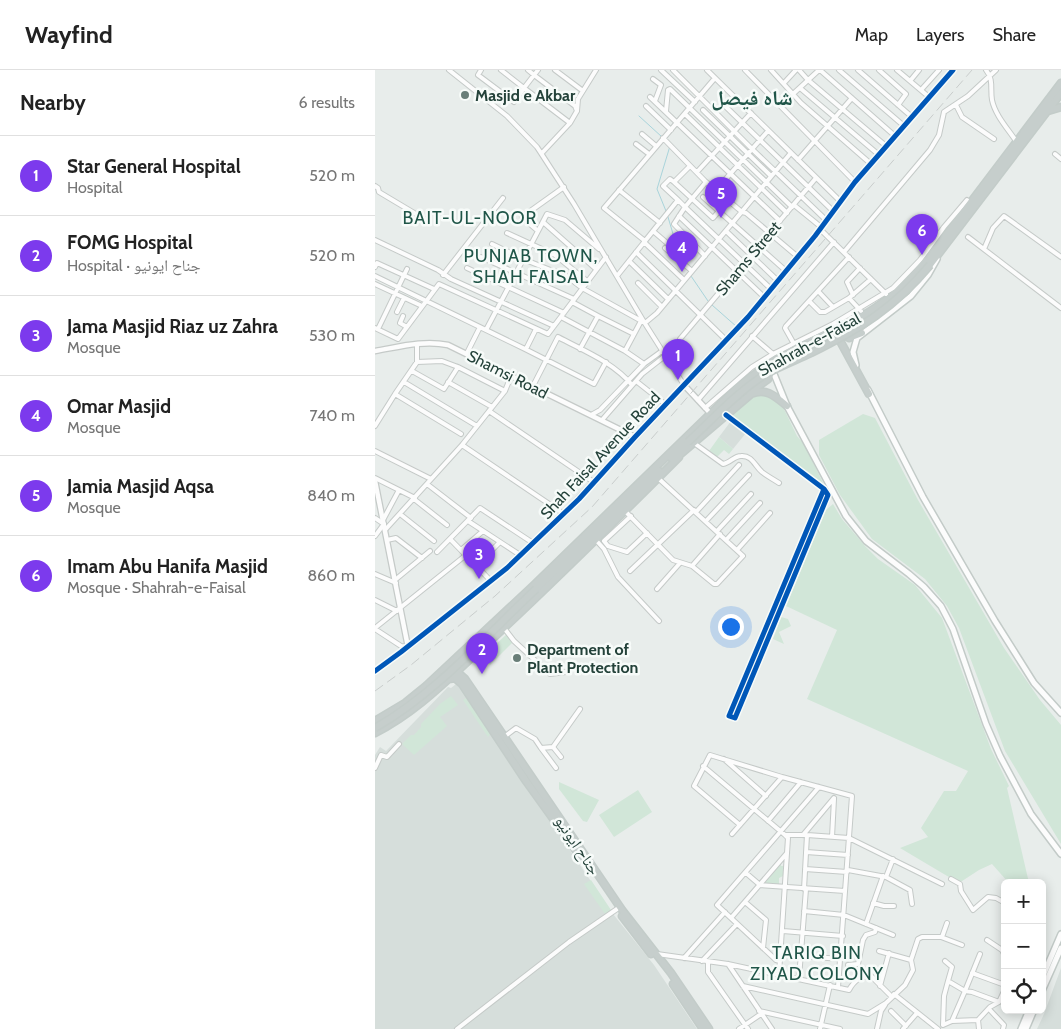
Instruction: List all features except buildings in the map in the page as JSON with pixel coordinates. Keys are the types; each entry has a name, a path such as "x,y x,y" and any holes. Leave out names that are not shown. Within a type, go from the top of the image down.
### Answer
{"highway":[{"name":"Shahrah-e-Faisal","path":"534,587 707,411 775,356 796,348 862,312 882,304 887,295 911,278 1061,83"},
{"name":"Shahrah-e-Faisal","path":"534,587 747,388 761,378 881,314 903,295 944,248 1061,93"},
{"path":"1047,111 1061,107"},
{"path":"817,342 871,314 882,304"},
{"path":"845,329 843,331 844,334 849,338 861,333"},
{"path":"775,356 831,337 839,339 869,394"},
{"path":"375,733 416,708 457,672 658,478 691,442 726,415 746,395 768,379 770,375 767,370 763,370 737,388"},
{"path":"740,402 757,391 773,395 787,406"},
{"path":"669,461 679,457"},
{"path":"375,721 405,703 442,672 534,587"},
{"path":"375,728 404,711 426,694 534,587"},
{"path":"466,648 467,653 472,657"},
{"path":"442,672 457,672"},
{"name":"جناح ایونیو","path":"457,672 465,680 503,739 526,781 617,909 669,978 703,1029"},
{"name":"جناح ایونیو","path":"449,679 455,678 460,681 503,739 622,910 656,953 709,1029"},
{"path":"385,715 383,722 389,726"}],"main road":[{"path":"944,248 929,275 911,296 861,333 854,345 853,360 923,496 995,621 1034,683 1061,713"},
{"path":"775,356 772,370 787,406 845,516 866,540 924,587 941,606 953,629 986,724 1000,756 1031,814 1061,854"},
{"path":"1046,969 1061,934"},
{"path":"1046,982 1061,948"},
{"path":"1021,1029 1027,1014"},
{"path":"1026,1029 1032,1014"}],"street":[{"path":"449,70 507,116 542,153 606,257 643,322 684,385 707,411 739,377 794,344 862,312 887,295 910,272 967,200"},
{"path":"481,70 478,75 514,102 538,70"},
{"path":"501,70 570,123"},
{"path":"527,70 575,106 577,111"},
{"path":"555,70 583,91"},
{"path":"542,153 570,123 577,111 577,99 595,72 588,70"},
{"path":"661,70 695,102"},
{"path":"673,70 826,220"},
{"path":"707,70 790,154 840,201"},
{"path":"745,70 855,182"},
{"path":"771,70 793,94 871,164"},
{"path":"793,94 819,70 895,136"},
{"path":"839,70 904,126"},
{"path":"858,70 912,117"},
{"path":"879,70 907,94 898,105"},
{"path":"897,70 929,97"},
{"path":"910,81 919,70"},
{"path":"921,90 939,70"},
{"name":"Shah Faisal Avenue Road","path":"375,671 520,555 595,483 778,281 855,182 953,70"},
{"path":"986,70 990,75 992,100 1004,124 1016,141"},
{"path":"844,252 930,150 939,136 944,112 956,105 996,70"},
{"path":"784,83 795,71 809,80 886,146"},
{"path":"684,280 604,208 715,78"},
{"path":"653,79 661,85 655,101"},
{"path":"800,88 879,155"},
{"path":"666,112 668,90 670,89 766,183 821,228 887,295"},
{"path":"650,97 780,221"},
{"path":"798,160 852,98"},
{"path":"723,104 833,211"},
{"path":"956,105 962,116 994,139"},
{"path":"646,106 671,130"},
{"path":"703,110 771,176"},
{"path":"697,172 751,113"},
{"path":"685,114 787,213"},
{"path":"715,190 768,131"},
{"path":"642,134 656,146"},
{"path":"663,138 715,190 770,232 798,257"},
{"path":"636,144 649,154"},
{"path":"625,351 643,322 669,299 790,154"},
{"path":"1055,154 1061,159"},
{"path":"674,182 691,166"},
{"name":"Shams Street","path":"680,339 816,178"},
{"path":"719,211 713,218 670,179 663,186 771,289"},
{"path":"705,256 674,224 685,207 706,182"},
{"path":"375,186 379,192 427,220"},
{"path":"538,231 523,218 564,187"},
{"path":"619,190 659,223"},
{"path":"703,197 786,271"},
{"path":"443,275 503,198"},
{"path":"617,276 678,200"},
{"path":"486,330 547,214 565,220 603,252"},
{"path":"679,216 764,297"},
{"path":"984,249 993,228 1004,216 1061,257"},
{"path":"543,222 597,269"},
{"path":"653,231 674,249"},
{"path":"726,231 778,281"},
{"path":"507,233 555,255 587,281"},
{"path":"968,237 1061,308"},
{"path":"375,240 438,270 443,275 554,326"},
{"path":"698,400 833,242"},
{"path":"491,244 523,259 564,274 582,288 643,322"},
{"path":"665,248 692,271"},
{"path":"636,252 726,340"},
{"path":"481,257 573,300 598,316 634,334"},
{"path":"407,269 377,328 398,339 439,284 548,334 606,257"},
{"path":"794,344 785,328 849,257"},
{"path":"629,261 669,299"},
{"path":"375,267 377,263 434,289"},
{"path":"467,268 509,287 562,315 644,364"},
{"path":"860,268 847,282 851,297 862,312"},
{"path":"375,276 594,384 605,362"},
{"path":"809,301 823,312 851,297 871,279"},
{"path":"638,283 662,307"},
{"path":"375,284 422,306"},
{"path":"817,292 833,307"},
{"path":"397,312 404,298"},
{"path":"403,316 400,323 407,327"},
{"path":"580,349 598,316"},
{"path":"467,353 480,327"},
{"path":"526,349 536,329"},
{"path":"751,336 775,356"},
{"path":"533,386 558,338 605,362 632,385"},
{"name":"Shamsi Road","path":"375,351 417,344 442,343 467,353 635,437"},
{"path":"375,426 417,362 417,344"},
{"path":"591,415 600,410 627,380 662,350"},
{"path":"602,420 632,385 649,368 665,356"},
{"path":"417,362 442,362 458,367 505,391"},
{"path":"412,371 444,389 458,367"},
{"path":"385,530 462,445 505,391 511,376"},
{"path":"636,381 665,404"},
{"path":"404,382 477,426"},
{"path":"448,382 491,409 595,483"},
{"path":"395,394 461,434"},
{"path":"726,415 824,488 828,495 735,718 729,716 824,488"},
{"path":"691,442 723,464 729,463 739,456 744,456 754,462 764,474 779,483"},
{"path":"462,445 564,514"},
{"path":"375,451 431,479"},
{"path":"631,571 695,511 739,465"},
{"path":"706,521 749,475"},
{"path":"625,510 673,560 692,566 717,584 743,558 737,550 658,478"},
{"path":"447,525 414,498 375,479 376,493 396,582 399,610 407,647 401,646 375,628 399,610 466,555"},
{"path":"427,484 483,531 520,555"},
{"path":"375,536 399,490"},
{"path":"692,566 751,494"},
{"path":"726,540 760,503"},
{"path":"437,552 451,540 480,508 533,543"},
{"path":"737,550 771,513"},
{"path":"400,514 435,541"},
{"path":"631,516 604,541 608,546 627,552 647,533"},
{"path":"375,518 383,522"},
{"path":"461,550 483,531"},
{"path":"387,540 396,538 422,558"},
{"path":"595,539 604,549 618,577 659,621"},
{"path":"451,540 490,580"},
{"path":"476,566 500,542"},
{"path":"396,582 430,551"},
{"path":"657,589 681,563"},
{"path":"790,570 796,572"},
{"path":"375,574 396,582"},
{"path":"375,600 399,610"},
{"path":"503,628 514,641 550,674 567,672"},
{"path":"749,670 755,672"},
{"path":"541,748 553,747 580,709"},
{"path":"503,739 516,728 535,739 556,768"},
{"path":"375,768 381,755 387,758 399,744"},
{"path":"553,747 561,757"},
{"path":"740,825 695,786 703,766 710,755 852,796 838,987"},
{"path":"722,758 766,796"},
{"path":"703,766 788,838 779,974"},
{"path":"732,834 782,777"},
{"path":"768,821 801,782"},
{"path":"780,961 776,960 717,905 783,834 819,787"},
{"path":"832,837 835,792"},
{"path":"799,978 805,889 805,835 834,798"},
{"path":"783,834 849,838 942,884"},
{"path":"806,852 848,855"},
{"path":"731,918 787,853"},
{"path":"866,924 884,876 893,859"},
{"path":"805,869 847,871 884,876 910,890 912,904"},
{"path":"746,873 761,885 845,892"},
{"path":"951,879 959,884 961,891 973,910 988,897 1001,901"},
{"path":"745,902 765,920 763,948"},
{"path":"873,903 894,906"},
{"path":"457,1029 569,942 617,909"},
{"path":"804,910 844,914 893,935"},
{"path":"684,958 725,912"},
{"path":"702,961 737,924"},
{"path":"941,937 947,924"},
{"path":"848,966 859,964 863,940 866,935 875,932 876,928"},
{"path":"783,931 843,936"},
{"path":"877,1029 881,1011 886,1003 905,985 913,970 911,960 918,939 922,937 941,937 963,945"},
{"path":"987,940 1001,949"},
{"path":"879,951 911,960"},
{"path":"656,953 728,964 849,990 853,981 867,975 871,976 880,986 939,1029 952,1020 978,1020 989,1008 999,1002 1001,998"},
{"path":"880,986 889,953"},
{"path":"952,1020 980,954"},
{"path":"801,956 841,959"},
{"path":"943,1025 944,996 952,967 945,961"},
{"path":"708,962 708,972 747,1027"},
{"path":"728,964 772,1029"},
{"path":"972,973 1001,984"},
{"path":"948,981 965,991 999,1002"},
{"path":"820,1027 830,985"},
{"path":"743,986 868,1014 886,1003"},
{"path":"989,1008 1003,1025 1003,1029"},
{"path":"891,1011 904,1027 917,1013"},
{"path":"739,1029 747,1027 760,1012"},
{"path":"760,1012 820,1027 840,1029"},
{"path":"978,1020 979,1029"}],"shaded area":[{"path":"731,421 746,433 733,449 719,437"},
{"path":"456,684 468,697 613,914 654,965 697,1029 375,1029 375,755 380,747 386,751 448,687 451,688"},
{"path":"1061,968 1061,1029 1037,1029 1044,1014 1046,1014 1046,1009"}],"green space":[{"path":"761,392 779,401 797,436 804,444 825,487 731,417 730,414"},
{"path":"863,414 875,418 918,500 1004,648 1040,700 1061,725 1061,844 1005,751 959,628 947,606 925,579 872,539 840,495 819,455 819,440"},
{"path":"719,437 733,449 729,454 724,450 717,457 709,451"},
{"path":"833,504 842,519 865,546 878,559 915,585 942,618 991,749 1009,786 1007,788 1028,879 1005,879 992,864 959,883 900,848 928,837 921,828 944,791 956,791 968,771 807,699 837,630 786,606 826,510"},
{"path":"781,617 788,619 791,626 779,632 784,644 773,639"},
{"path":"507,634 513,642 490,665 483,656"},
{"path":"451,696 458,705 440,717 447,726 414,755 402,744 411,735 414,735 421,727 421,724 440,704"},
{"path":"468,697 491,733 488,737 463,700"},
{"path":"559,782 599,800 587,822 583,821 559,789"},
{"path":"638,790 652,812 614,837 599,815"},
{"path":"781,862 781,866 784,866 783,876 779,878 779,884 764,883"},
{"path":"591,880 611,910 605,914 584,884"}],"waterway":[{"path":"639,116 662,137"},
{"path":"666,211 657,189 670,146"},
{"path":"668,217 676,244 685,262"},
{"path":"691,276 708,301"},
{"path":"712,305 737,327"}],"railway":[{"path":"375,691 411,665 495,596 592,507 972,70"}],"cycle path":[{"path":"375,671 507,568 579,499 748,317 815,236 855,182 953,70"},
{"path":"726,415 824,489 828,495 735,718 729,716 824,489"}],"place":[{"name":"Masjid e Akbar","path":"465,95"},
{"name":"Jamia Masjid Aqsa","path":"721,218"},
{"name":"Imam Abu Hanifa Masjid","path":"922,255"},
{"name":"Omar Masjid","path":"682,272"},
{"name":"Star General Hospital","path":"678,380"},
{"name":"Jama Masjid Riaz uz Zahra","path":"479,579"},
{"name":"Department of Plant Protection","path":"517,658"},
{"name":"FOMG Hospital","path":"482,674"}],"district":[{"name":"شاہ فیصل","path":"752,98"},
{"name":"BAIT-UL-NOOR","path":"470,218"},
{"name":"PUNJAB TOWN, SHAH FAISAL","path":"531,266"},
{"name":"TARIQ BIN ZIYAD COLONY","path":"817,963"}]}
